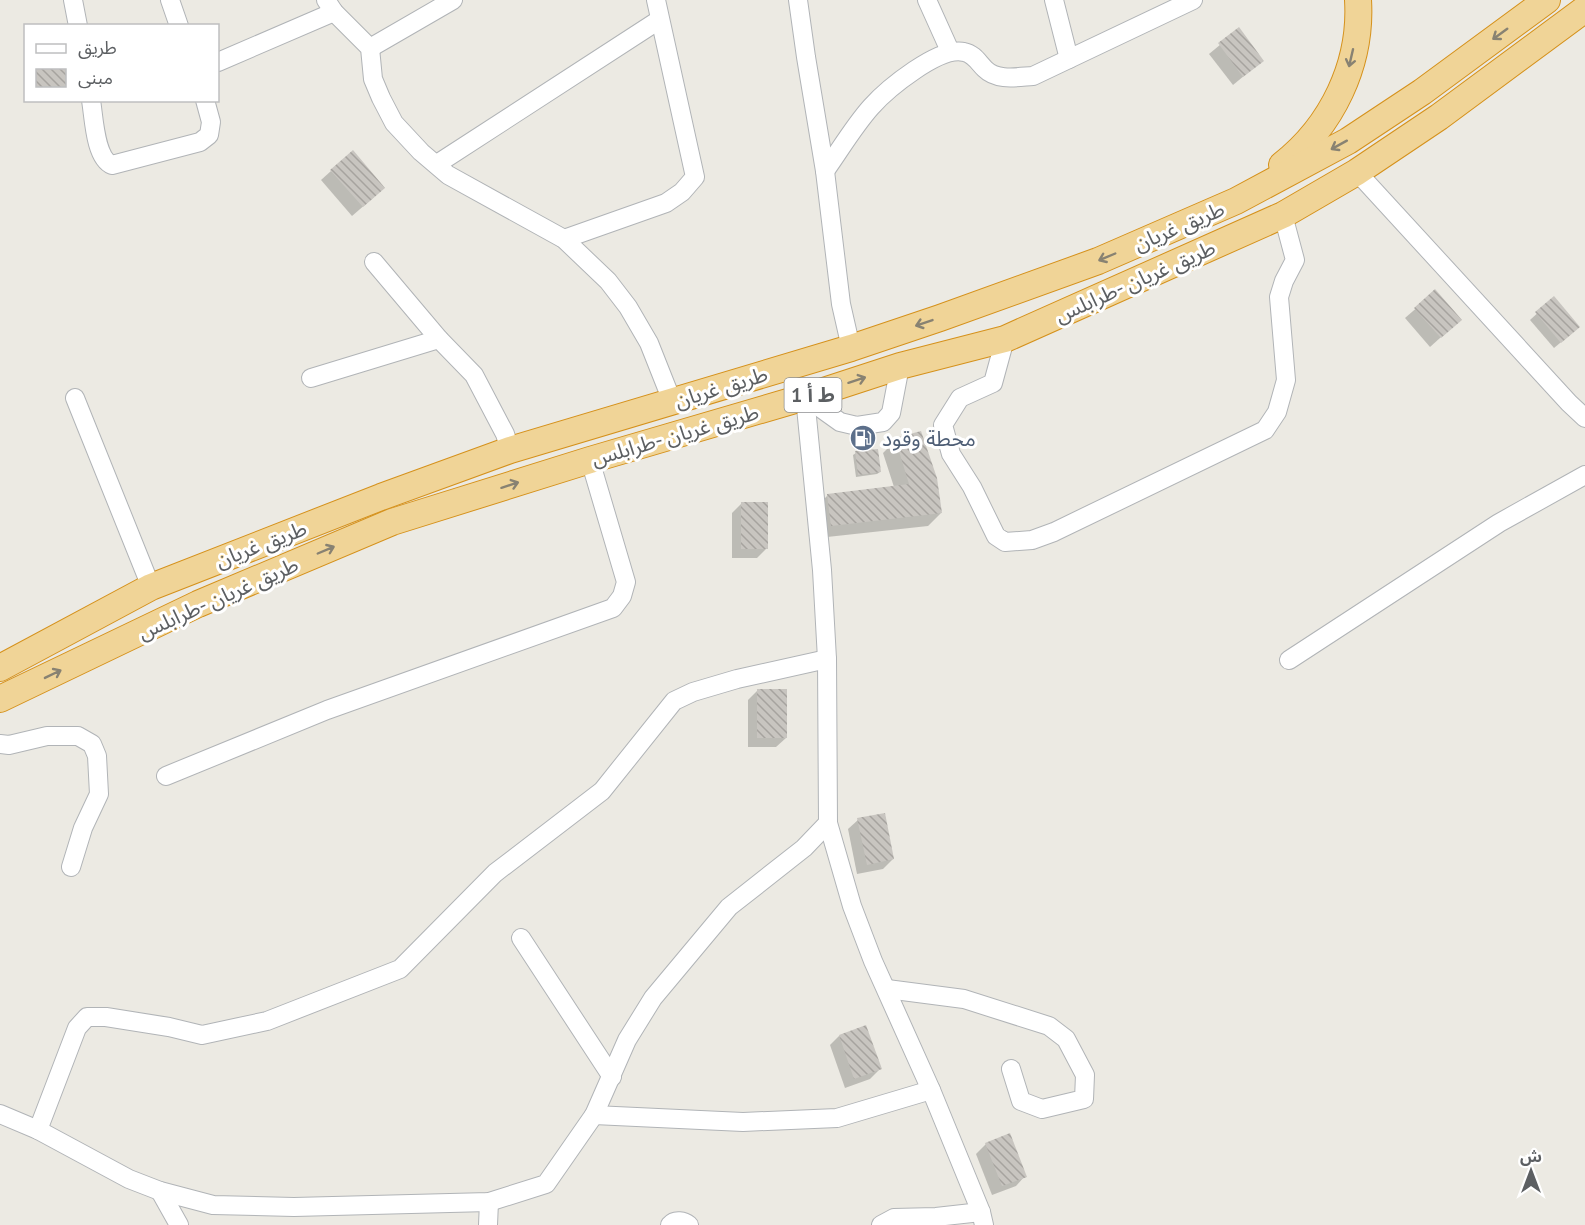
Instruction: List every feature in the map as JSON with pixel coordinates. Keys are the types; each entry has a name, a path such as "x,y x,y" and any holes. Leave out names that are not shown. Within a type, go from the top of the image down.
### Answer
{"highway":[{"path":"1236,201 1295,155 1315,135 1331,112 1343,87 1351,61 1357,34 1358,0"},
{"name":"طريق غريان","path":"0,668 151,587 381,497 510,450 851,348 1098,261 1236,201 1357,135 1422,92 1547,0"},
{"name":"طريق غريان -طرابلس","path":"0,699 198,604 392,522 590,460 806,397 900,366 1005,339 1283,215 1357,172 1439,117 1585,9"}],"street":[{"path":"73,0 78,24"},
{"path":"170,0 178,24"},
{"path":"370,48 453,0"},
{"path":"564,239 666,202 682,192 695,177 656,0"},
{"path":"798,0 825,171 841,304 851,348"},
{"path":"927,0 950,51"},
{"path":"1054,0 1070,58"},
{"path":"825,171 871,107 920,66 950,51 965,52 976,58 986,71 1007,78 1033,76 1193,0"},
{"path":"219,62 330,6 370,48 373,79 394,123 421,153 448,175 564,239 608,281 628,307 649,343 672,401"},
{"path":"437,164 659,20"},
{"path":"91,102 100,154 105,162 112,165 200,142 209,135 211,122 206,102"},
{"path":"1357,172 1538,370 1585,418"},
{"path":"1005,339 993,383 960,398 943,426 951,454 972,487 996,536 1005,542 1032,540 1054,532 1265,430 1277,412 1287,380 1279,297 1294,260 1283,215"},
{"path":"374,262 439,339 474,375 505,434 510,450"},
{"path":"311,378 439,339"},
{"path":"806,397 840,422 857,426 883,422 891,412 900,366"},
{"path":"806,397 828,659 828,823 852,906 931,1090 983,1219 894,1218 881,1225"},
{"path":"75,398 151,587"},
{"path":"166,776 327,710 613,608 622,596 626,582 590,460"},
{"path":"1289,660 1499,523 1585,475"},
{"path":"38,1130 77,1028 87,1017 106,1017 202,1035 267,1021 400,969 495,873 602,791 674,702 693,692 737,679 828,659"},
{"path":"0,744 9,745 47,736 78,736 92,744 98,756 99,794 83,828 71,867"},
{"path":"0,1114 38,1130 129,1179 160,1191 213,1205 294,1207 489,1202 546,1184 594,1115 627,1040 653,998 729,906 804,848 828,823"},
{"path":"521,938 612,1077"},
{"path":"887,989 964,999 1049,1026 1066,1039 1085,1075 1084,1099 1041,1109 1021,1101 1011,1069"},
{"path":"594,1115 742,1122 837,1118 931,1090"},
{"path":"160,1191 179,1225"},
{"path":"488,1225 489,1202"},
{"path":"670,1225 680,1222 689,1225"}],"building":[{"path":"1239,27 1264,61 1243,77 1218,43"},
{"path":"353,150 385,188 363,207 330,170"},
{"path":"1435,289 1462,320 1441,338 1414,308"},
{"path":"1554,296 1580,327 1561,343 1535,312"},
{"path":"921,431 937,478 942,513 831,526 827,494 909,484 895,438"},
{"path":"878,449 881,472 858,475 855,451"},
{"path":"741,502 768,502 768,549 741,549"},
{"path":"757,689 787,689 787,738 757,738"},
{"path":"885,813 894,859 867,865 857,818"},
{"path":"866,1025 882,1069 854,1079 839,1035"},
{"path":"1010,1133 1027,1177 1002,1186 985,1143"}],"place":[{"name":"محطة وقود","path":"863,438"}]}
